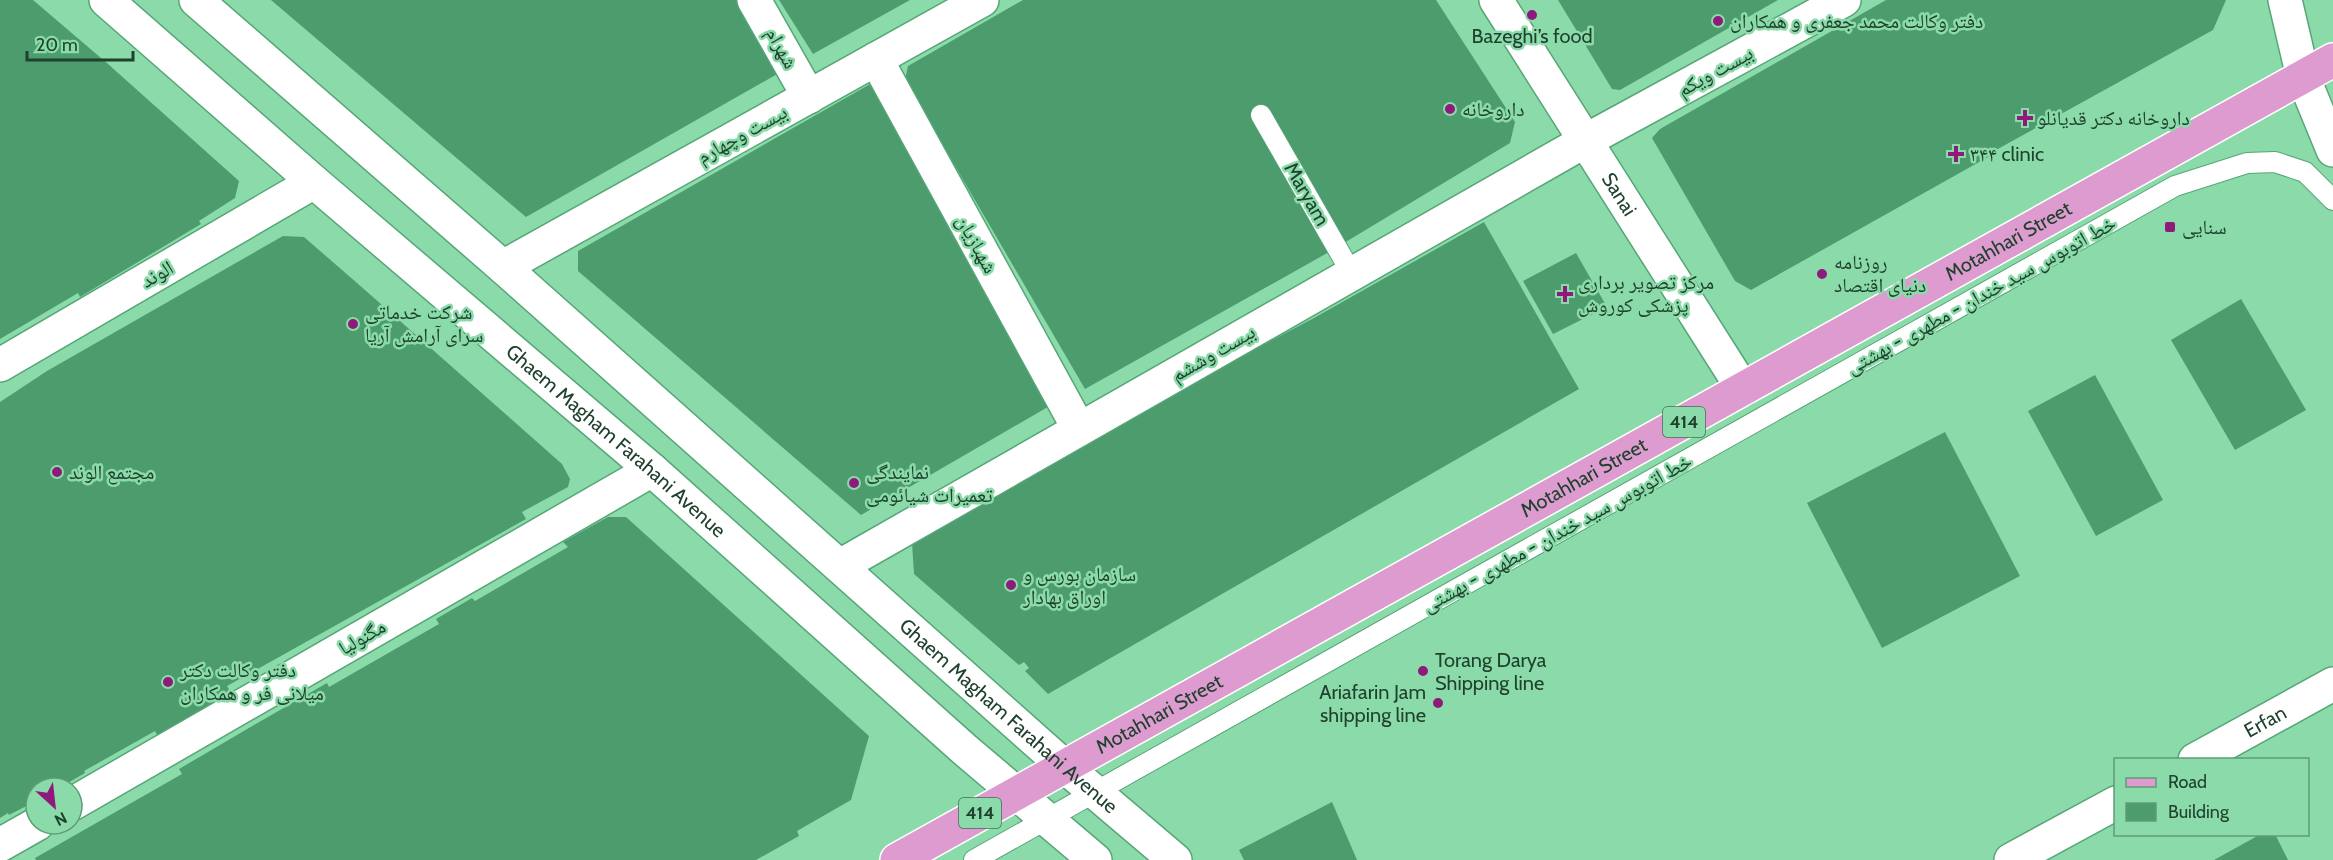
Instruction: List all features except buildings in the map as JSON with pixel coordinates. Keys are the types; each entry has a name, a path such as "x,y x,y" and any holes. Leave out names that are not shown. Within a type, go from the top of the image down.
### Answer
{"main road":[{"name":"Motahhari Street","path":"897,860 2333,60"}],"street":[{"name":"Ghaem Magham Farahani Avenue","path":"106,0 314,182 652,470 955,741 1095,860"},
{"name":"Ghaem Magham Farahani Avenue","path":"196,0 503,267 1064,766 1175,860"},
{"name":"شهرام","path":"754,0 809,97"},
{"name":"بیست وچهارم","path":"503,267 982,0"},
{"name":"Sanai","path":"1496,0 1743,389"},
{"name":"بیست ویکم","path":"1586,141 1844,0"},
{"path":"2285,0 2303,77 2333,150"},
{"name":"شهبازیان","path":"876,59 1079,429"},
{"name":"بیست وششم","path":"840,566 1586,141"},
{"name":"الوند","path":"0,365 314,182"},
{"name":"مگنولیا","path":"84,797 652,470"},
{"name":"Erfan","path":"2197,758 2333,684"},
{"path":"2011,860 2114,804"},
{"path":"0,845 24,831"}],"lane":[{"name":"Maryam","path":"1261,115 1352,274"},
{"name":"خط اتوبوس سید خندان - مطهری - بهشتی","path":"974,860 2175,186 2247,163 2275,162 2305,172 2333,200"}],"place":[{"name":"Bazeghi’s food","path":"1532,15"},
{"name":"دفتر وکالت محمد جعفری و همکاران","path":"1718,21"},
{"name":"داروخانه","path":"1450,109"},
{"name":"داروخانه دکتر قدیانلو","path":"2025,118"},
{"name":"۳۴۴ clinic","path":"1956,154"},
{"name":"سنایی","path":"2170,227"},
{"name":"روزنامه دنیای اقتصاد","path":"1822,274"},
{"name":"مرکز تصویر برداری پزشکی کوروش","path":"1565,294"},
{"name":"شرکت خدماتی سرای آرامش آریا","path":"353,324"},
{"name":"مجتمع الوند","path":"57,472"},
{"name":"نمایندگی تعمیرات شیائومی","path":"854,483"},
{"name":"سازمان بورس و اوراق بهادار","path":"1011,585"},
{"name":"Torang Darya Shipping line","path":"1423,671"},
{"name":"دفتر وکالت دکتر میلانی فر و همکاران","path":"168,682"},
{"name":"Ariafarin Jam shipping line","path":"1438,703"}]}
